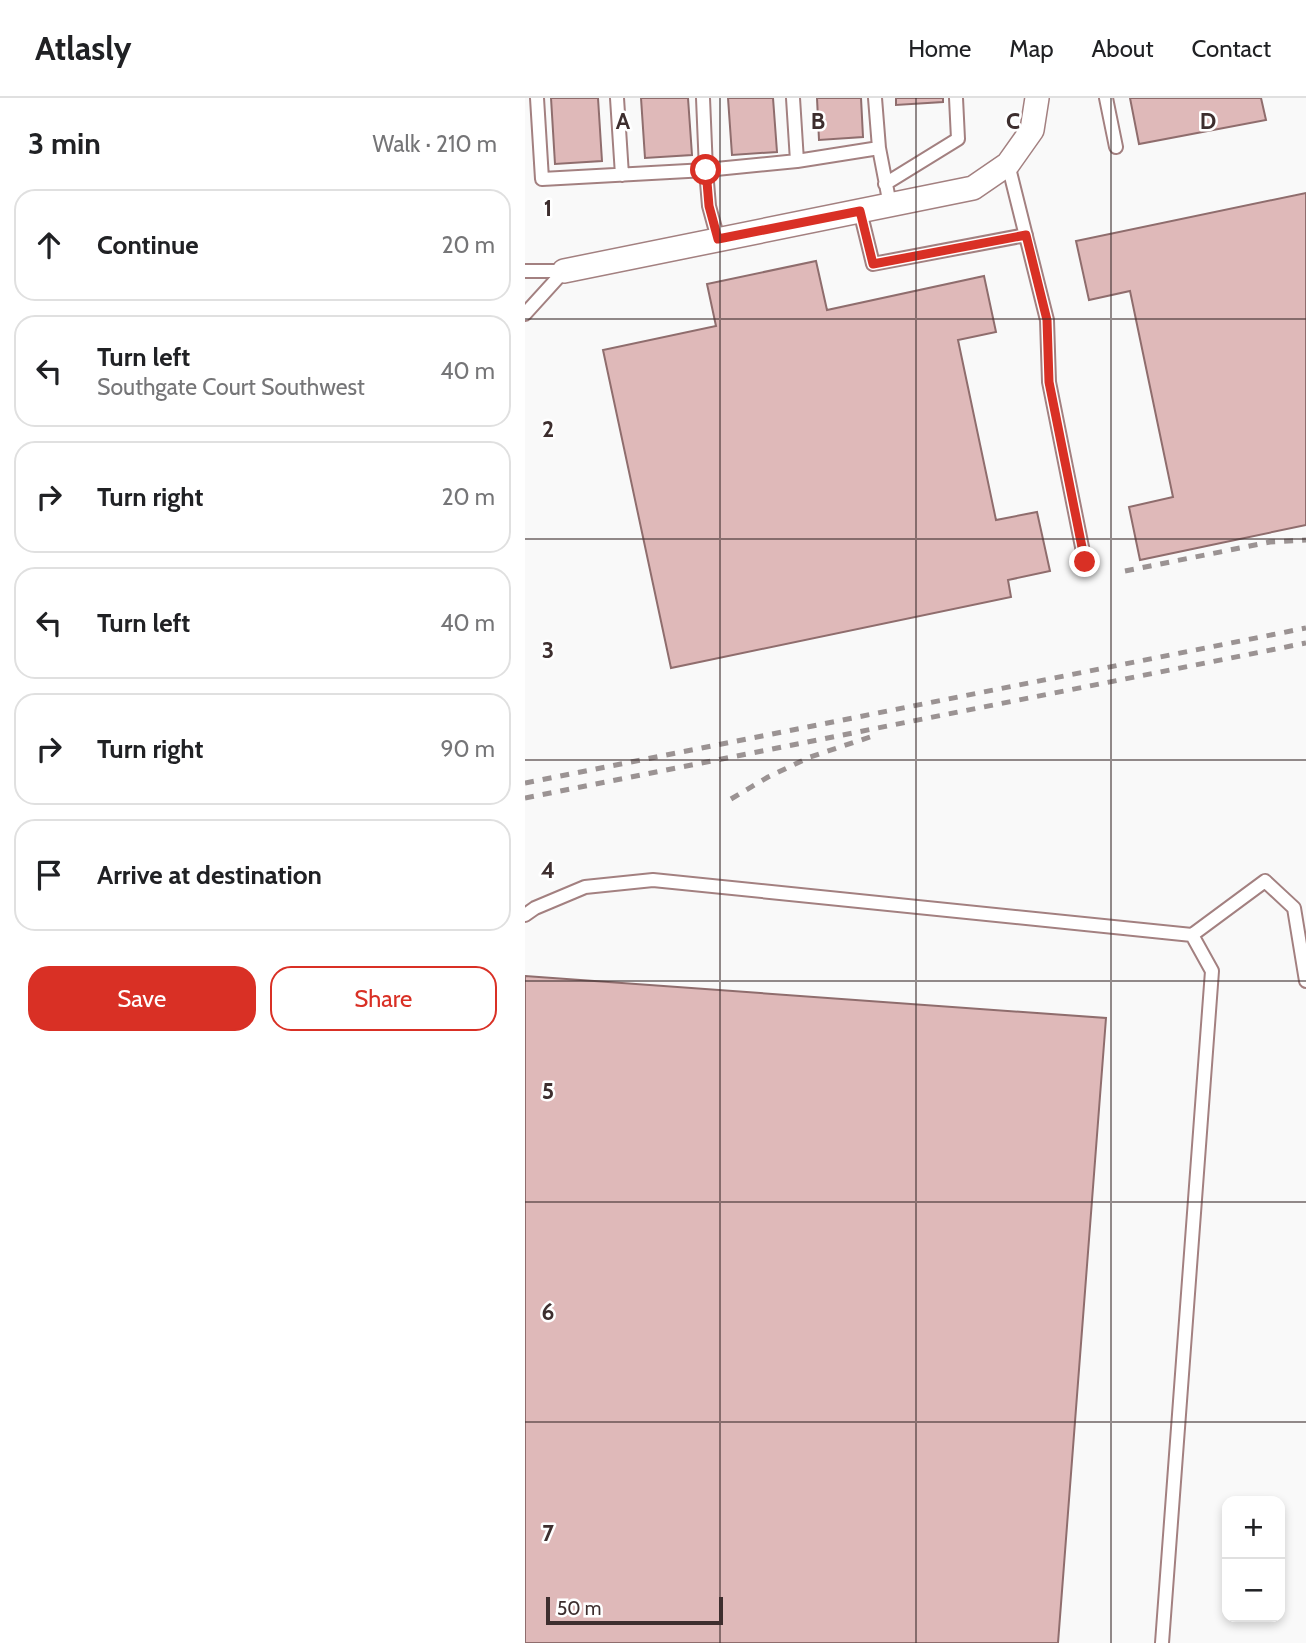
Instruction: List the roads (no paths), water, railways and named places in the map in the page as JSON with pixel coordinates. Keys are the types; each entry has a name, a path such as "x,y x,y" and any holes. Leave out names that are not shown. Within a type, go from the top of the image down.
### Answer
{"street":[{"path":"564,271 860,211 888,194 973,188 1008,164 1032,130 1037,98"}],"lane":[{"path":"537,98 542,179 706,170 797,161 879,148"},
{"path":"617,98 622,175"},
{"path":"702,98 709,206 718,239"},
{"path":"793,98 797,161"},
{"path":"875,98 879,148 888,194 958,139 955,98"},
{"path":"1106,98 1116,147"},
{"path":"1008,164 1047,320 1049,382 1085,562"},
{"path":"860,211 873,264 1026,235"},
{"path":"525,271 564,271"},
{"path":"525,314 564,271"},
{"path":"525,915 535,908 585,887 653,880 1192,935 1265,881 1294,908 1306,981"},
{"path":"1162,1643 1212,971 1192,935"}],"railway":[{"path":"1125,571 1270,542 1306,540"},
{"path":"525,783 1306,628"},
{"path":"525,798 1306,643"},
{"path":"731,799 810,757 870,737"}]}
